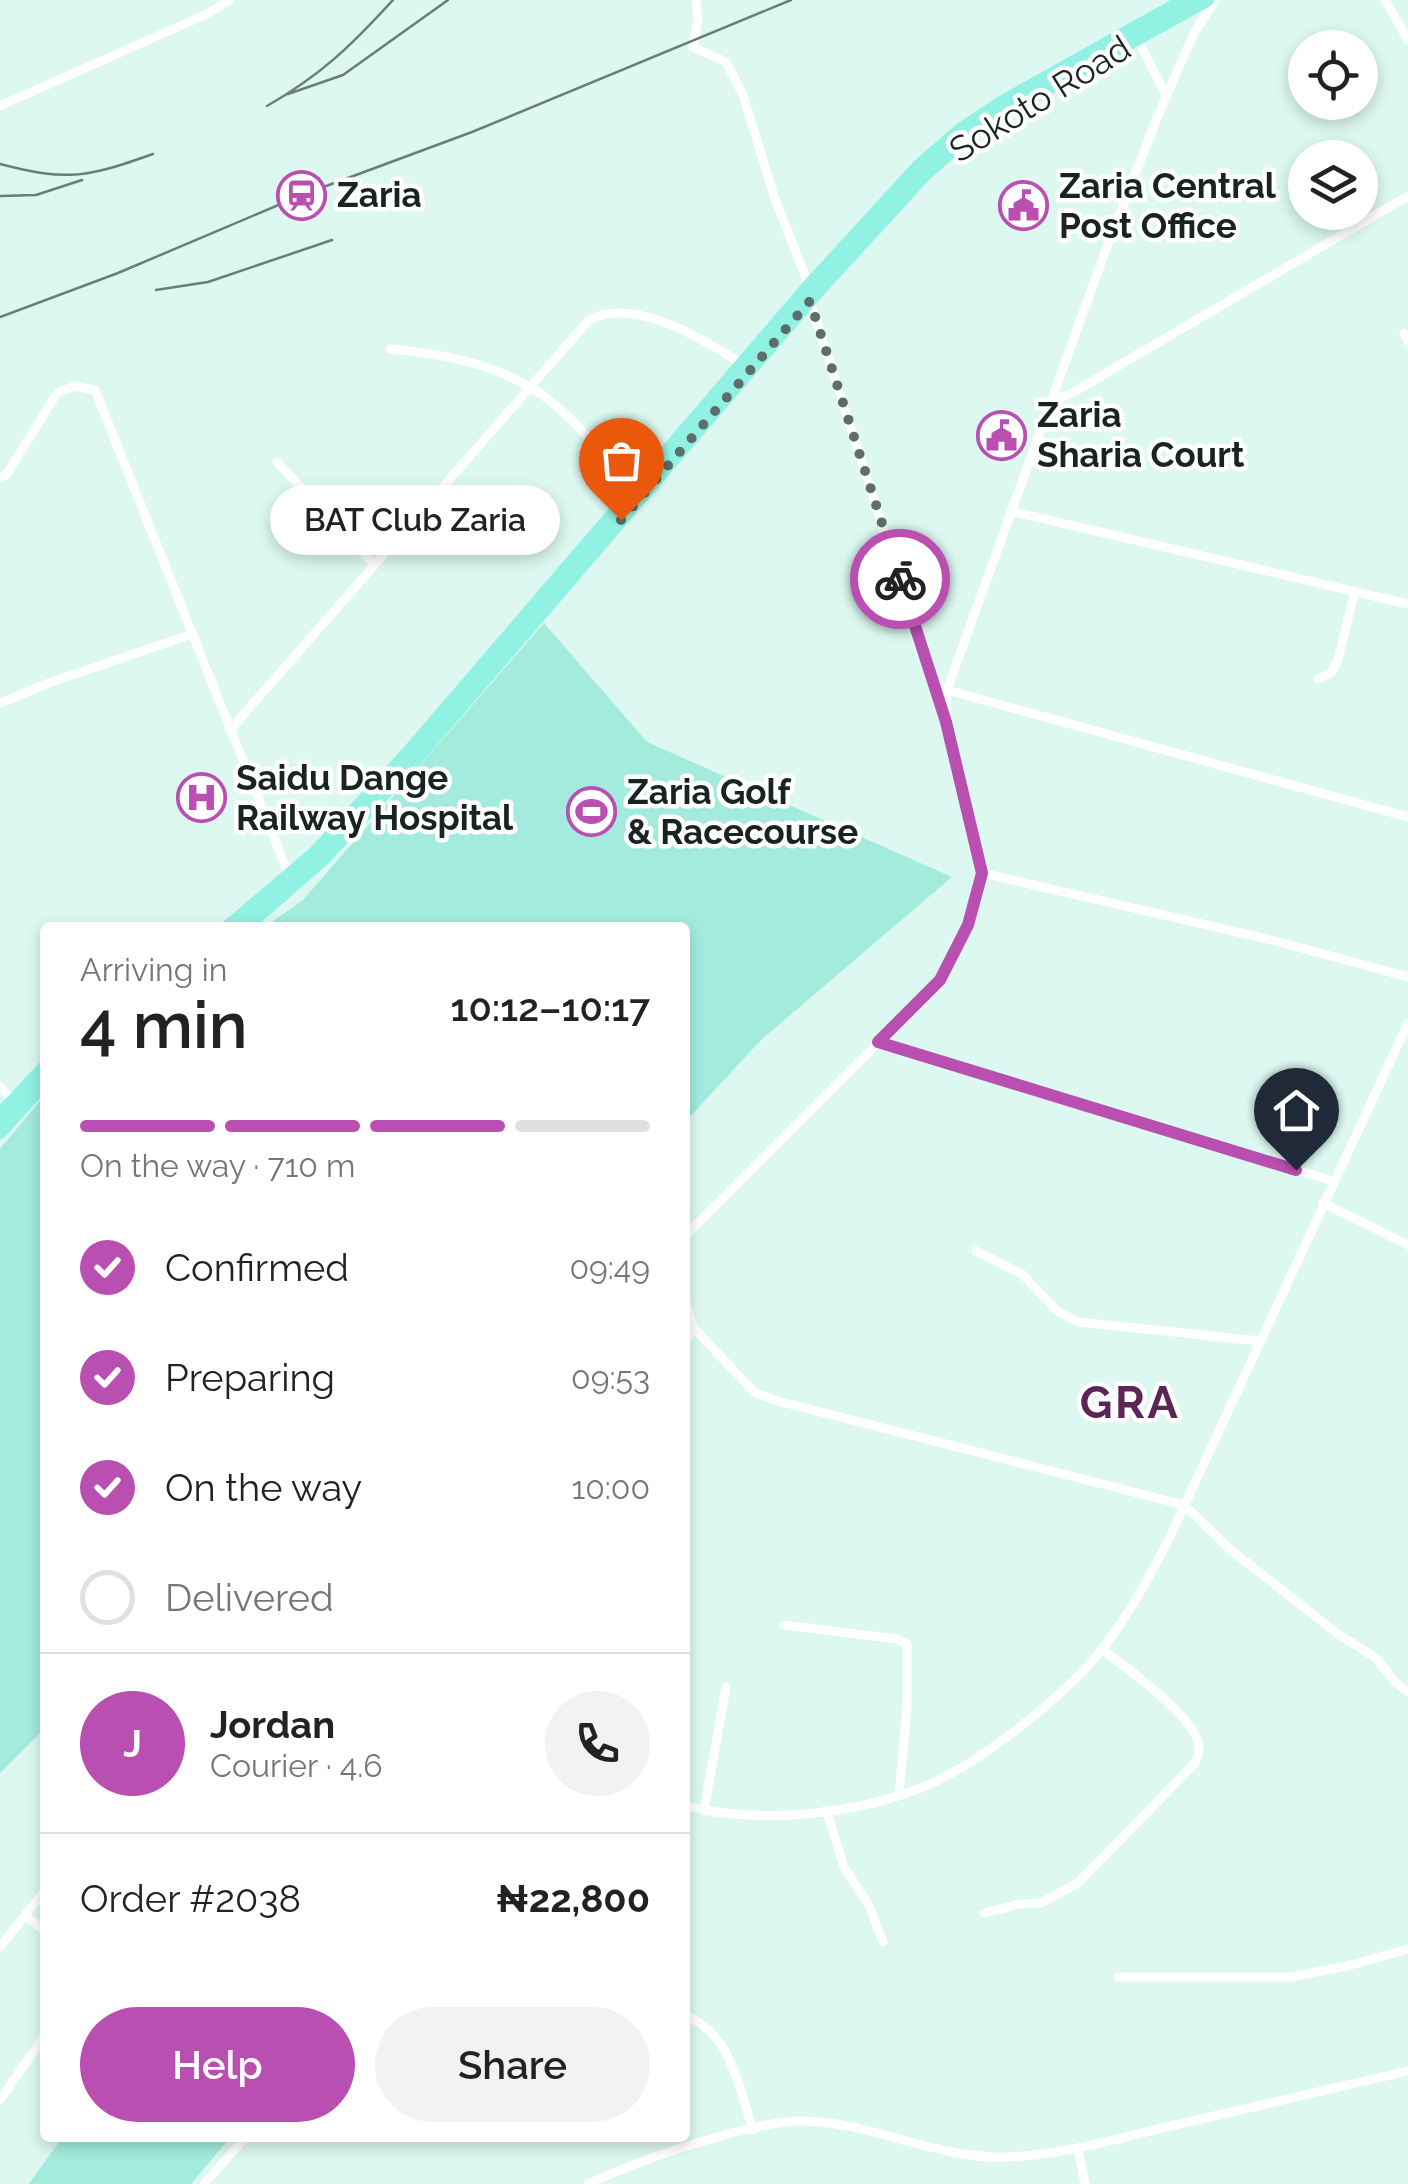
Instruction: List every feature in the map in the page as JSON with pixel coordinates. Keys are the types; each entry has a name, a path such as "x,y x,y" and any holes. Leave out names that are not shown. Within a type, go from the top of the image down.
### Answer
{"main road":[{"name":"Sokoto Road","path":"251,922 308,874 415,760 919,166 963,128 1042,77 1186,0"},
{"name":"Sokoto Road","path":"235,922 290,878 408,753 742,364 948,153 1007,111 1208,0"},
{"path":"0,1114 40,1072"},
{"path":"0,1132 40,1088"}],"street":[{"path":"0,106 207,14 230,0"},
{"path":"690,1231 940,980 968,925 982,873 946,722 743,95 726,62 692,47 698,18 696,0"},
{"path":"946,722 946,690 1050,402 1166,96 1204,12 1215,0"},
{"path":"1385,0 1408,40"},
{"path":"1137,38 1166,96"},
{"path":"1050,402 1072,393 1408,196"},
{"path":"230,730 589,320 608,311 674,326 742,364"},
{"path":"390,350 468,360 529,388 550,400 634,489"},
{"path":"0,478 7,474 57,393 75,386 95,390 290,878"},
{"path":"277,462 374,564"},
{"path":"1010,511 1408,604"},
{"path":"1318,679 1335,668 1354,591"},
{"path":"0,703 192,634"},
{"path":"946,690 1408,816"},
{"path":"982,873 1272,940 1408,977"},
{"path":"690,1807 752,1816 826,1810 926,1786 1033,1716 1102,1649 1140,1594 1184,1505 1408,1023"},
{"path":"878,1042 1334,1181"},
{"path":"0,1087 12,1100"},
{"path":"1323,1202 1408,1245"},
{"path":"976,1251 1022,1274 1057,1311 1078,1322 1260,1341"},
{"path":"690,1316 693,1327 754,1392 774,1400 1184,1505 1232,1551 1338,1634 1376,1658 1408,1692"},
{"path":"690,1333 693,1327"},
{"path":"784,1625 898,1638 907,1644 907,1708 899,1794"},
{"path":"984,1913 1041,1903 1078,1883 1195,1763 1200,1752 1186,1722 1102,1649"},
{"path":"704,1810 726,1687"},
{"path":"826,1810 844,1868 869,1905 883,1942"},
{"path":"0,1948 40,1896"},
{"path":"25,1915 40,1927"},
{"path":"1118,1977 1292,1977 1408,1949"},
{"path":"690,2017 703,2023 718,2038 738,2079 753,2130"},
{"path":"0,2100 40,2042"},
{"path":"588,2184 628,2167 753,2130 805,2121 934,2149 1005,2157 1078,2148 1408,2071"},
{"path":"204,2184 241,2142"},
{"path":"1078,2148 1085,2184"}],"green space":[{"name":"Zaria Golf & Racecourse","path":"544,623 647,742 952,877 762,1039 690,1117 690,922 272,922 303,900"},
{"path":"40,1101 40,1733 0,1773 0,1149"},
{"path":"59,2142 227,2142 191,2184 29,2184"}],"railway":[{"path":"267,106 334,59 393,0"},
{"path":"288,94 343,75 448,0"},
{"path":"0,317 118,273 302,195 472,132 791,0"},
{"path":"0,164 43,173 78,174 153,154"},
{"path":"0,196 36,195 82,180"},
{"path":"156,290 208,282 332,240"}],"way so far":[{"path":"621,520 810,301 900,579"}],"place":[{"name":"Zaria","path":"302,195"},
{"name":"Zaria Central Post Office","path":"1024,206"},
{"name":"Zaria Sharia Court","path":"1002,435"},
{"name":"BAT Club Zaria","path":"621,520"},
{"name":"Saidu Dange Railway Hospital","path":"201,798"},
{"name":"Zaria Golf & Racecourse","path":"592,812"}],"district":[{"name":"GRA","path":"1130,1402"}],"route":[{"path":"900,579 946,722 982,873 968,925 940,980 878,1042 1296,1170"}]}
